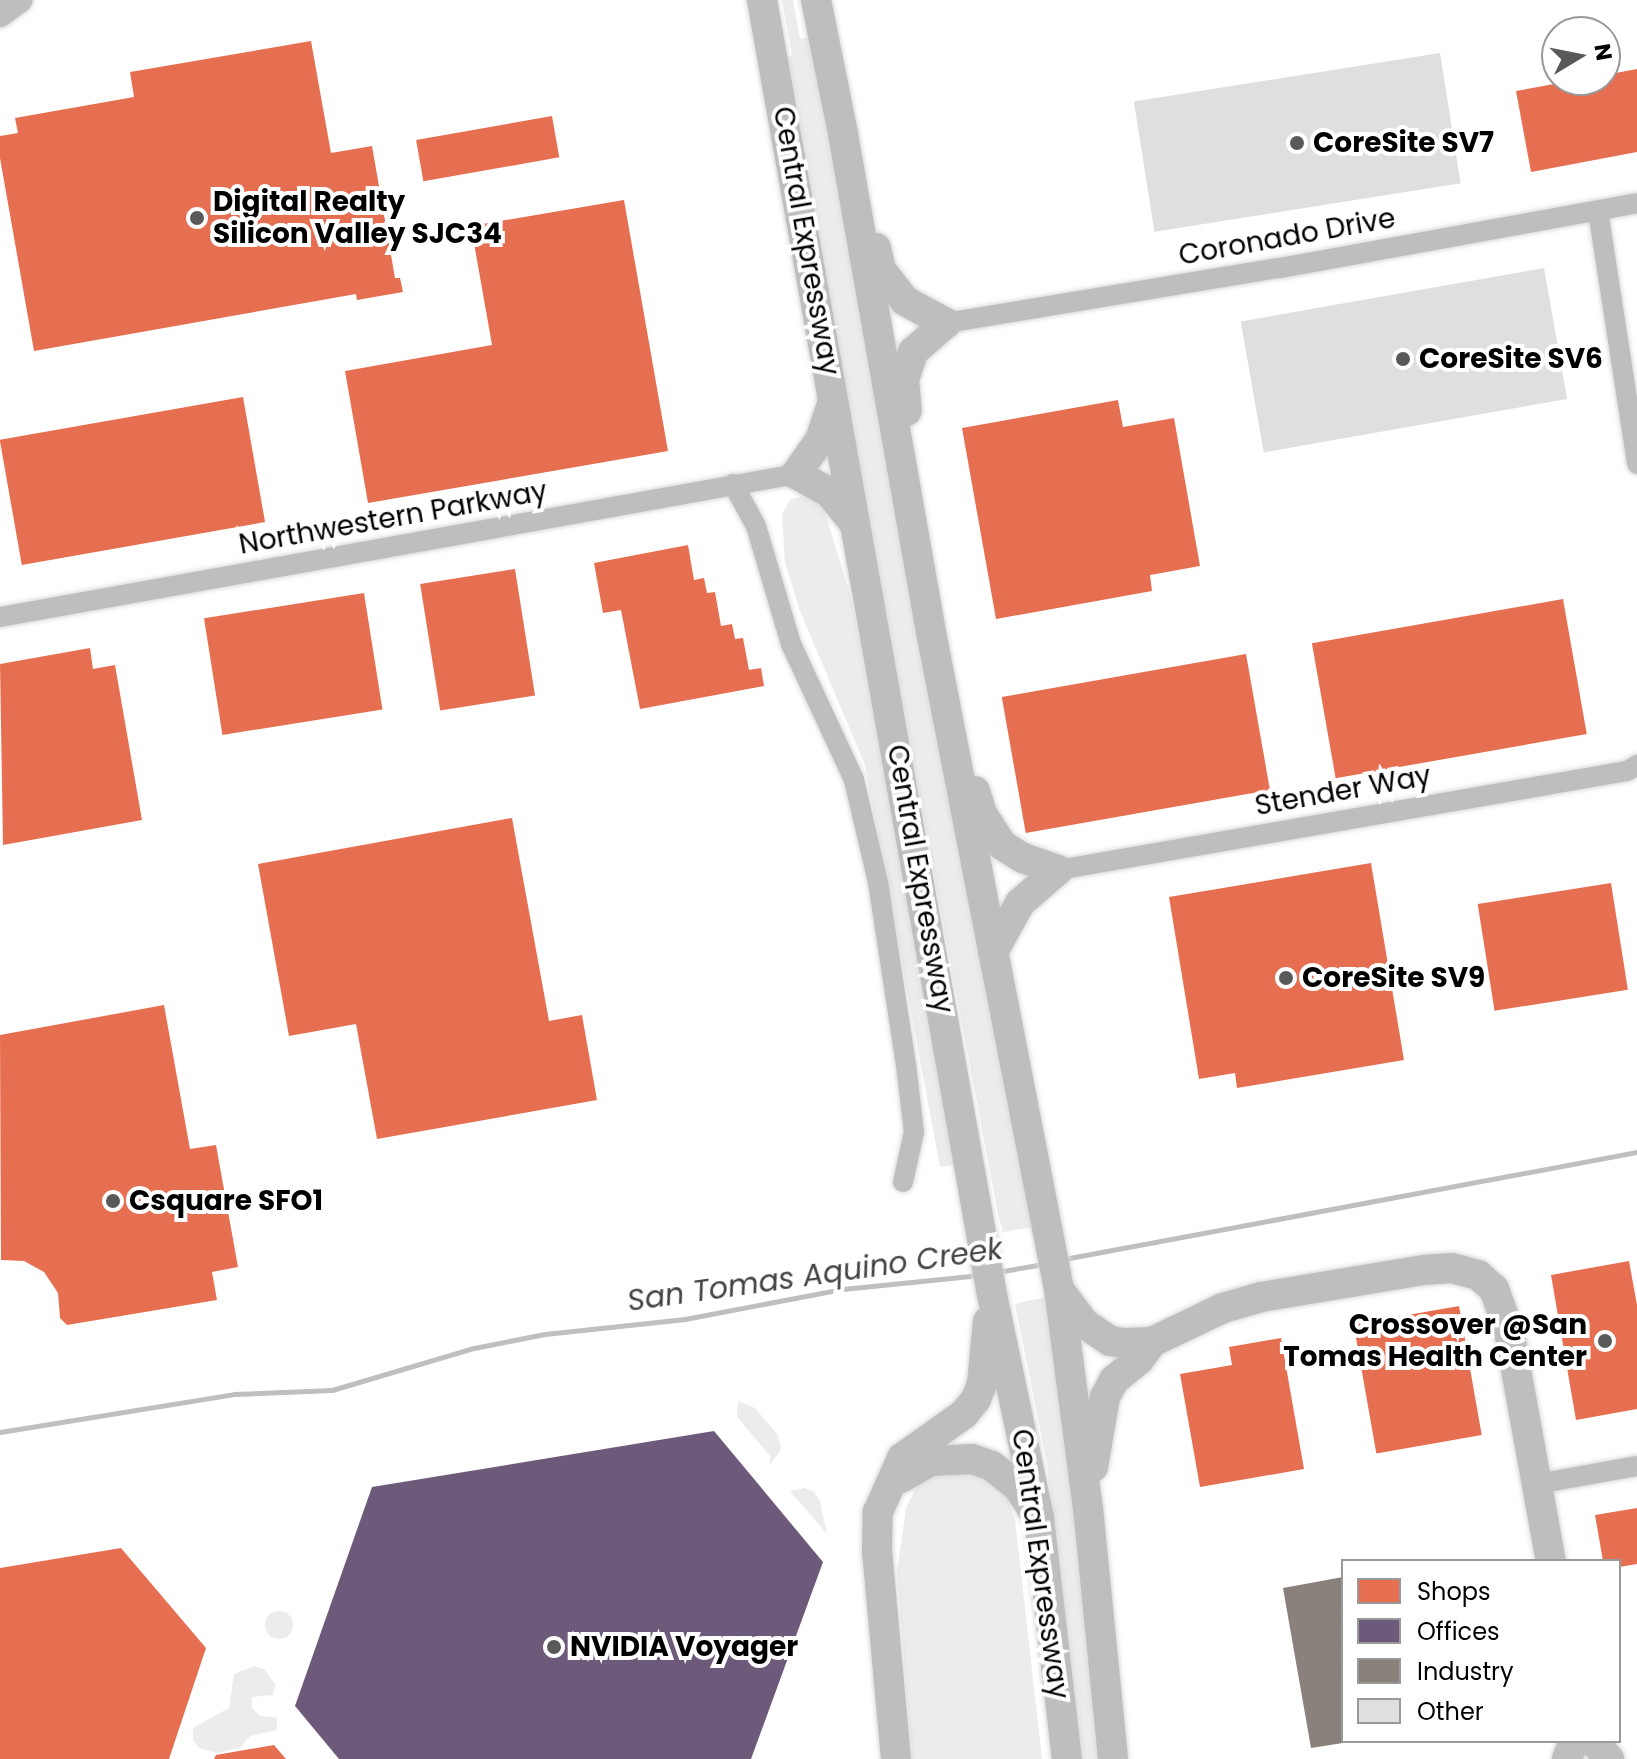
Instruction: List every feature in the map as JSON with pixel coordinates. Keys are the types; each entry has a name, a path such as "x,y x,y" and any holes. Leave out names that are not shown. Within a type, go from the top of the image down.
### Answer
{"highway":[{"name":"Central Expressway","path":"762,0 983,1231 991,1290 1039,1518 1067,1759"},
{"name":"Central Expressway","path":"816,0 843,134 931,632 1059,1289 1088,1508 1113,1759"},
{"path":"843,134 852,153 881,270 905,301 946,323 913,352 904,379 931,632 982,814 1002,845 1023,858 1058,870"},
{"path":"834,399 820,440 796,474 829,492 857,527"},
{"path":"993,952 1020,903 1058,870"},
{"path":"1059,1289 1085,1324 1110,1341 1152,1342 1223,1308 1261,1297 1424,1270 1452,1268 1478,1275 1494,1289 1502,1305 1551,1559"},
{"path":"892,1754 877,1551 878,1512 902,1458 964,1414 976,1399 982,1384 991,1290"},
{"path":"1088,1508 1105,1397 1114,1380 1139,1360 1152,1342"},
{"path":"889,1485 931,1461 972,1459 992,1466 1018,1487 1039,1518"},
{"path":"1595,1743 1609,1759"}],"main road":[{"path":"0,14 19,0"}],"street":[{"name":"Coronado Drive","path":"946,323 1637,203"},
{"path":"1598,211 1637,464"},
{"name":"Northwestern Parkway","path":"0,617 796,474"},
{"path":"733,484 756,526 791,644 858,796 878,882 914,1132 903,1182"},
{"name":"Stender Way","path":"1058,870 1627,771 1637,765"},
{"path":"1537,1484 1637,1466"}],"shaded area":[{"path":"782,0 793,0 800,39 809,37 1033,1227 1003,1232 999,1219 781,61 792,55"},
{"path":"807,494 823,506 852,601 958,1164 940,1167 865,765 800,611 785,563 782,514 790,500"},
{"path":"1045,1297 1061,1394 1103,1759 1081,1759 1047,1463 1015,1304"},
{"path":"738,1401 755,1408 778,1435 781,1450 770,1465 770,1456 737,1417"},
{"path":"946,1468 971,1471 997,1484 1009,1501 1015,1520 1042,1759 912,1759 897,1572 906,1508 918,1484"},
{"path":"805,1488 814,1492 820,1501 827,1534 790,1491"},
{"path":"279,1611 289,1615 293,1625 289,1635 279,1639 269,1635 265,1625 269,1615"},
{"path":"254,1666 264,1669 276,1685 273,1695 252,1697 252,1708 260,1716 277,1718 277,1730 250,1736 240,1748 217,1753 199,1748 193,1740 193,1728 229,1708 234,1674"}],"building: Shops":[{"name":"Digital Realty Silicon Valley SJC34","path":"311,41 331,153 372,146 395,278 400,278 403,292 357,300 356,294 34,351 0,158 0,136 18,133 15,118 134,97 130,72"},
{"path":"1637,69 1637,152 1531,172 1516,91 1541,86 1541,96 1621,96 1621,72"},
{"path":"552,116 559,157 423,181 416,140"},
{"path":"624,200 668,451 368,503 345,371 492,345 471,226"},
{"path":"243,397 265,522 22,565 0,440"},
{"path":"1118,400 1123,427 1174,418 1200,566 1150,575 1152,591 996,619 962,428"},
{"path":"688,545 694,580 704,578 707,593 715,592 721,626 732,624 735,639 743,638 749,670 761,668 764,686 640,709 621,610 603,613 594,563"},
{"path":"515,569 535,695 440,710 420,584"},
{"path":"364,593 382,710 222,735 204,618"},
{"path":"1563,599 1587,734 1336,778 1312,643"},
{"path":"90,648 93,669 115,665 142,820 3,845 0,664"},
{"path":"1246,654 1270,790 1026,833 1002,697"},
{"path":"512,818 549,1021 582,1015 597,1100 377,1139 356,1024 289,1036 258,864"},
{"name":"CoreSite SV9","path":"1371,863 1404,1060 1237,1088 1235,1073 1199,1079 1169,897"},
{"path":"1611,883 1628,990 1495,1011 1478,904"},
{"name":"Csquare SFO1","path":"164,1005 190,1149 216,1145 238,1267 212,1272 217,1300 67,1325 60,1318 58,1293 44,1272 24,1261 1,1260 0,1035"},
{"path":"1629,1261 1637,1305 1637,1409 1576,1420 1551,1275"},
{"path":"1459,1306 1482,1435 1376,1454 1354,1325"},
{"path":"1281,1338 1304,1469 1200,1487 1180,1374 1232,1365 1229,1347"},
{"path":"1637,1508 1637,1564 1621,1567 1621,1559 1603,1559 1595,1515"},
{"path":"121,1548 206,1648 169,1759 0,1759 0,1568"},
{"path":"274,1745 286,1759 214,1759 216,1755"}],"building: Offices":[{"name":"NVIDIA Voyager","path":"714,1431 823,1562 751,1759 339,1759 295,1706 372,1487"}],"building: Industry":[{"path":"1341,1577 1343,1743 1311,1748 1283,1588"}],"building: Other":[{"name":"CoreSite SV7","path":"1440,53 1461,183 1154,232 1134,101"},
{"name":"CoreSite SV6","path":"1544,268 1567,399 1264,452 1241,321"}],"waterway":[{"name":"San Tomas Aquino Creek","path":"1064,1259 1637,1152"},
{"name":"San Tomas Aquino Creek","path":"997,1272 1043,1264"},
{"name":"San Tomas Aquino Creek","path":"0,1432 234,1394 332,1390 474,1348 545,1334 685,1319 843,1289 980,1275"}],"place":[{"name":"CoreSite SV7","path":"1297,143"},
{"name":"Digital Realty Silicon Valley SJC34","path":"197,218"},
{"name":"CoreSite SV6","path":"1403,359"},
{"name":"CoreSite SV9","path":"1286,978"},
{"name":"Csquare SFO1","path":"113,1201"},
{"name":"Crossover @San Tomas Health Center","path":"1605,1341"},
{"name":"NVIDIA Voyager","path":"554,1647"}]}
